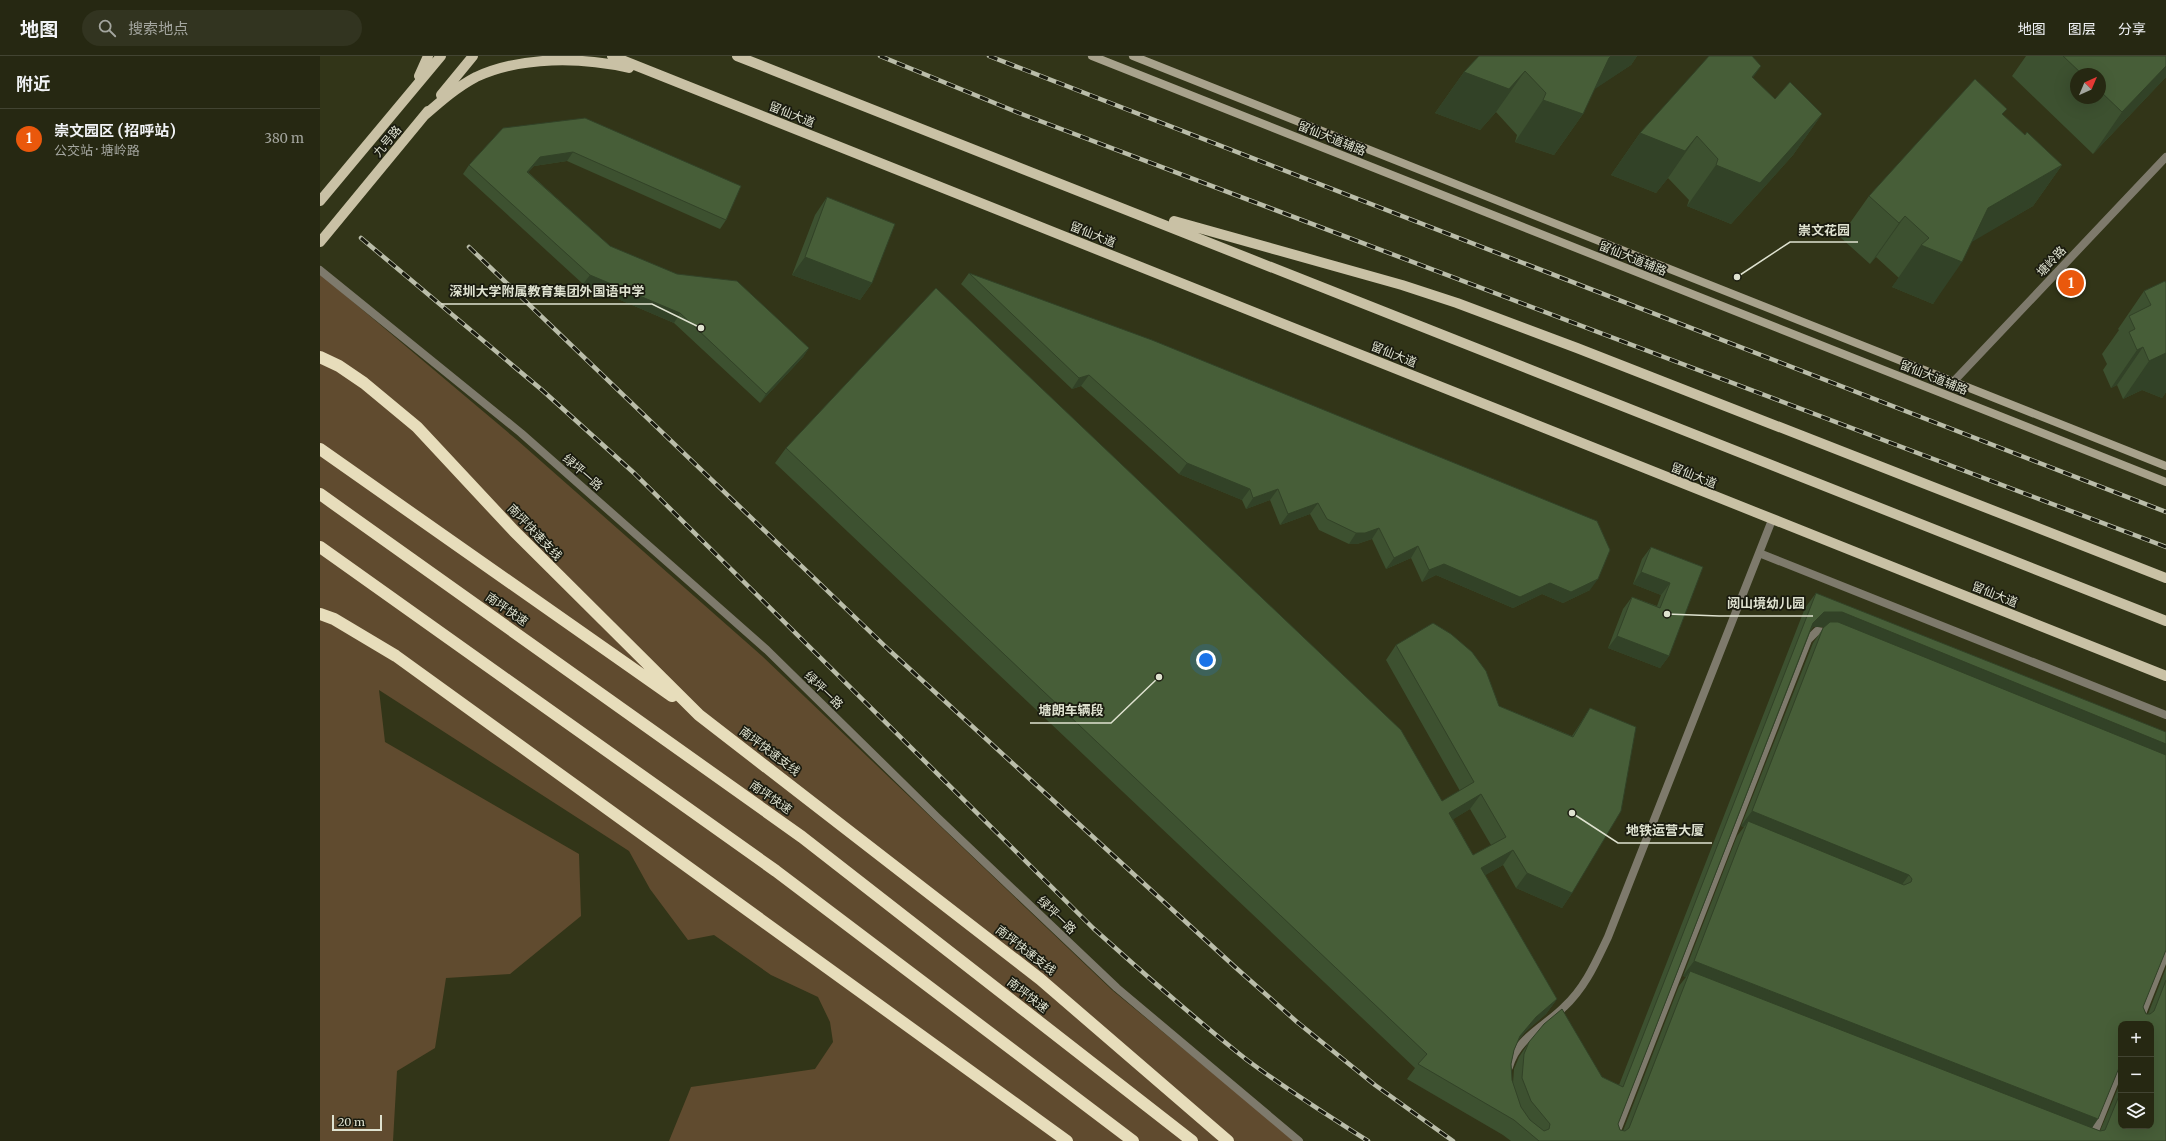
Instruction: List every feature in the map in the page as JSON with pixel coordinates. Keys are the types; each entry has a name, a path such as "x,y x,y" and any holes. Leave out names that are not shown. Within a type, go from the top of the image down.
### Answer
{"highway":[{"name":"南坪快速支线","path":"320,357 339,366 392,404 443,454 514,531 699,715 1040,978 1228,1141"},
{"path":"320,449 699,715"},
{"name":"南坪快速","path":"320,494 802,837 969,965 1192,1141"},
{"path":"320,547 776,871 1133,1141"},
{"path":"320,614 334,619 396,656 1067,1141"}],"main road":[{"path":"408,97 428,56"},
{"name":"九号路","path":"320,201 441,56"},
{"name":"九号路","path":"320,242 473,56"},
{"name":"留仙大道","path":"612,56 2166,676"},
{"path":"737,56 2166,621"},
{"name":"留仙大道辅路","path":"1092,56 2166,482"},
{"name":"留仙大道辅路","path":"1133,56 2166,466"},
{"path":"425,115 453,92 477,76 508,65 544,60 579,60 616,65 666,77"},
{"path":"1112,203 1402,285 1457,303 1577,348 2166,578"}],"street":[{"name":"塘岭路","path":"1954,381 2166,157"},
{"name":"绿坪一路","path":"320,270 521,433 767,650 932,812 1117,988 1299,1141"},
{"path":"1506,1076 1511,1059 1522,1042 1565,1007 1589,975 1608,937 1772,520"},
{"path":"1759,553 2166,715"},
{"path":"1613,1141 1738,830 1808,640 1817,631 1836,635"},
{"path":"2139,1021 2166,953"},
{"path":"2088,1140 2118,1073"}],"shaded area":[{"path":"320,274 517,440 762,656 1112,990 1295,1141 669,1141 691,1087 815,1069 833,1042 830,1022 818,997 771,975 714,935 688,940 650,889 629,851 379,690 385,742 579,854 581,916 510,974 446,978 435,1048 397,1071 393,1141 320,1141"}],"building":[{"path":"1479,56 1611,56 1583,114 1543,100 1546,93 1525,71 1509,89 1464,72"},
{"path":"1709,56 1752,56 1761,66 1752,77 1775,99 1790,82 1822,114 1760,183 1716,165 1718,159 1697,136 1685,151 1640,133"},
{"path":"2063,56 2166,56 2166,66 2122,112 2106,97 2106,68 2076,68"},
{"path":"1975,79 2007,109 2002,114 2025,135 2027,132 2062,165 1988,208 1962,262 1921,245 1929,238 1905,216 1899,223 1869,196"},
{"path":"585,118 741,186 726,220 573,152 540,157 527,172 610,246 677,274 737,281 809,348 766,394 680,313 590,275 469,165 503,128"},
{"path":"827,197 895,224 872,283 805,257"},
{"path":"969,273 1152,340 1597,521 1610,550 1598,579 1571,592 1550,583 1520,597 1444,564 1429,570 1418,546 1394,558 1379,528 1365,533 1356,533 1327,519 1318,503 1288,514 1278,489 1253,498 1250,489 1187,463 1089,375 1079,378"},
{"path":"2165,281 2166,353 2149,361 2143,347 2137,350 2129,332 2135,329 2129,316 2151,305 2144,291"},
{"path":"936,288 1401,730 1442,801 1474,782 1396,645 1433,623 1451,634 1472,652 1486,671 1499,706 1573,737 1590,708 1636,727 1621,811 1572,893 1527,873 1513,850 1481,868 1557,999 1536,1017 1520,1036 1514,1050 1511,1064 1512,1080 1521,1107 1530,1120 1544,1131 1549,1129 1550,1124 1531,1101 1522,1078 1524,1054 1529,1042 1544,1024 1562,1009 1602,1077 1623,1087 1816,593 2166,732 2166,744 1842,612 1824,612 1813,623 1618,1124 1620,1130 1625,1131 1629,1128 1690,971 2100,1131 2105,1130 2118,1098 2118,1129 2154,1129 2154,1021 2118,1021 2118,1070 2098,1119 1694,961 1748,821 1904,885 1911,882 1912,879 1909,875 1752,811 1823,628 1830,622 1838,622 2166,755 2166,950 2143,1007 2146,1014 2150,1014 2154,1011 2166,980 2166,1141 1539,1141 1514,1120 1418,1064 1427,1054 786,448","holes":["1481,794 1506,837 1473,855 1449,813"]},
{"path":"1651,547 1703,567 1669,656 1617,636 1632,597 1660,608 1670,583 1641,572"}],"railway":[{"path":"880,56 1019,113 2166,547"},
{"path":"989,56 2166,512"},
{"path":"361,238 542,390 634,473 1093,928 1188,1012 1247,1060 1292,1092 1368,1141"},
{"path":"469,247 889,650 1235,967 1297,1022 1375,1085 1453,1141"}],"place":[{"name":"崇文花园","path":"1737,277"},
{"name":"崇文园区 (招呼站)","path":"2071,283"},
{"name":"深圳大学附属教育集团外国语中学","path":"701,328"},
{"name":"阅山境幼儿园","path":"1667,614"},
{"name":"塘朗车辆段","path":"1159,677"},
{"name":"地铁运营大厦","path":"1572,813"}]}
